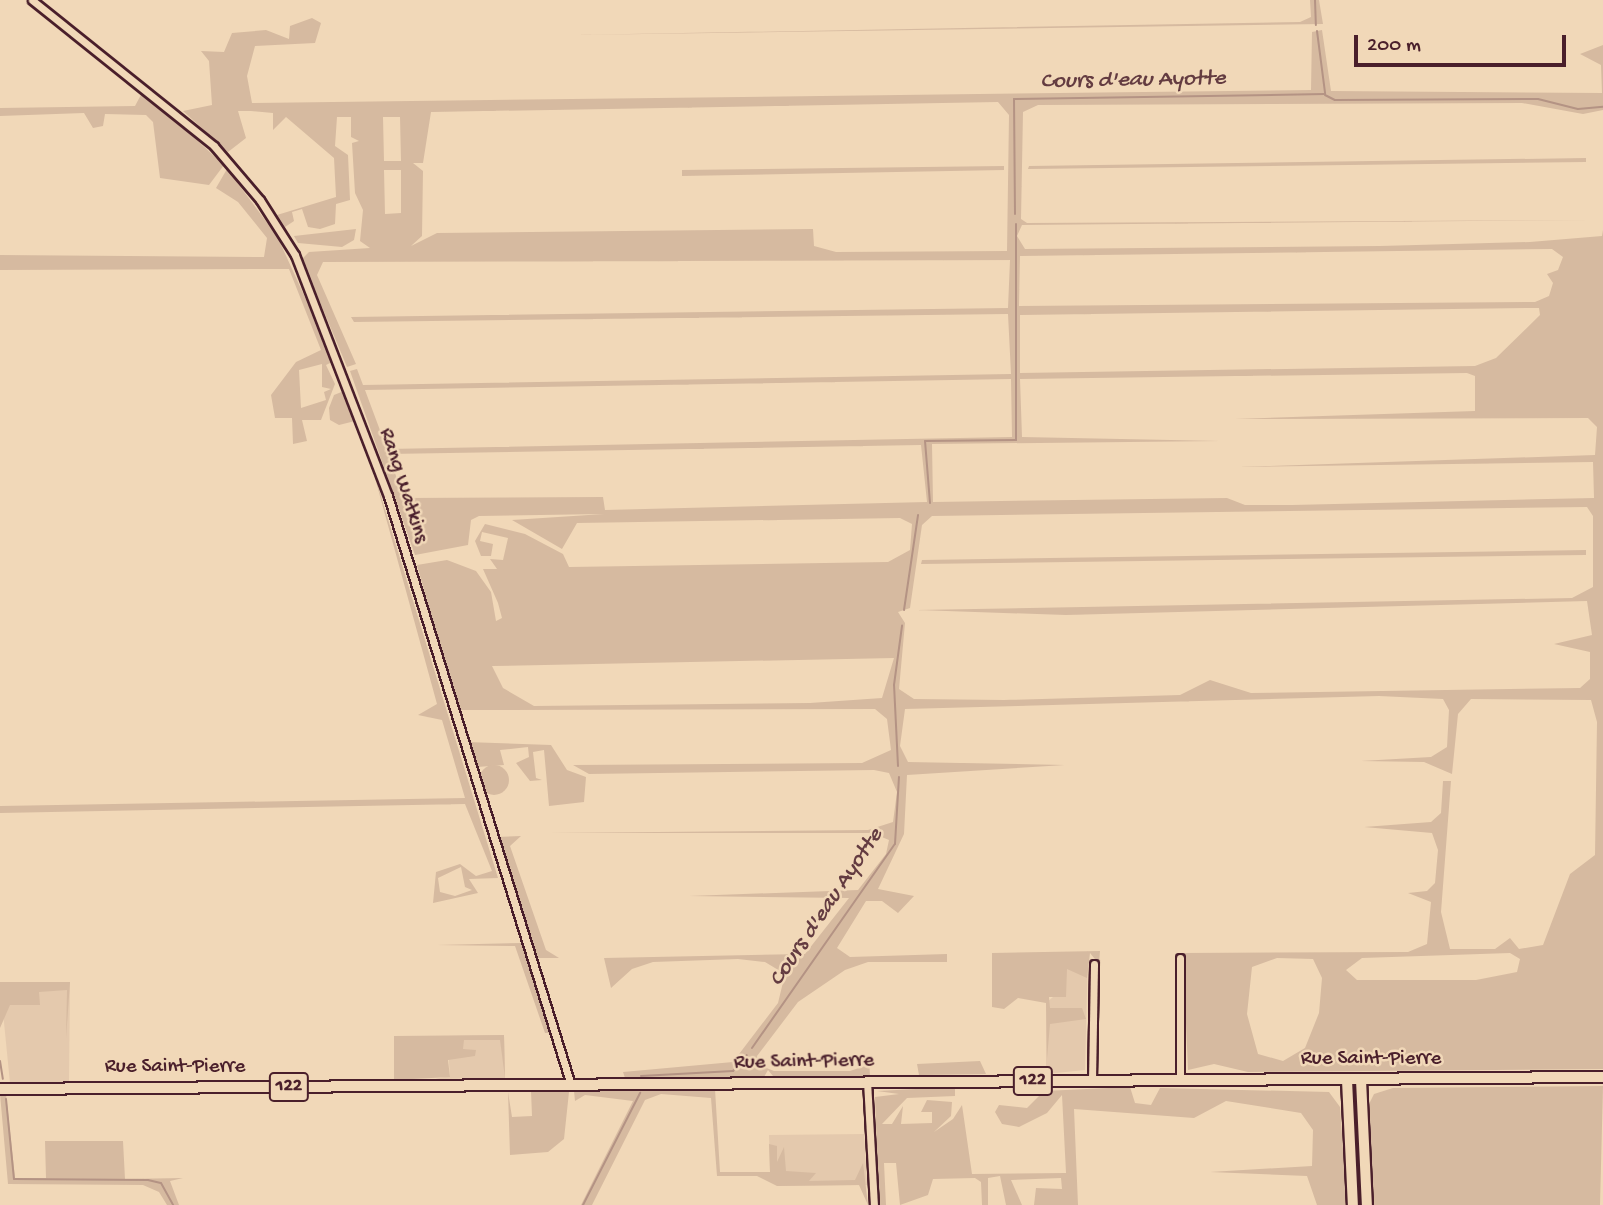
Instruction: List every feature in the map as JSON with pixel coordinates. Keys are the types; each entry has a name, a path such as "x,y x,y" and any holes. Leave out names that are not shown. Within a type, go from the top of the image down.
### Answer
{"highway":[{"path":"1347,1080 1353,1205"},
{"path":"1361,1080 1367,1205"}],"main road":[{"name":"Rue Saint-Pierre","path":"3,1089 1603,1077"}],"street":[{"name":"Rang Watkins","path":"32,0 207,139 253,190 295,256 380,470 571,1085"},
{"path":"1180,958 1180,1081"},
{"path":"1092,1080 1094,964"},
{"path":"867,1081 874,1205"}],"shaded area":[{"path":"1310,0 1319,0 1323,24 574,35 1300,22 1311,17"},
{"path":"312,18 321,23 315,43 255,46 247,76 252,103 1311,90 1312,32 1322,30 1331,91 1602,93 1601,65 1580,54 1603,45 1603,110 1583,114 1522,103 1038,105 1023,112 1021,219 1027,223 1592,220 1022,225 1017,236 1025,249 1380,246 1530,242 1602,236 1603,230 1603,1069 1248,1072 1214,1064 1188,1070 1183,953 1408,952 1427,944 1431,902 1408,893 1427,891 1435,883 1438,850 1432,833 1364,827 1431,822 1441,813 1443,781 1451,781 1441,912 1450,949 1495,949 1510,938 1519,949 1543,945 1570,874 1595,855 1597,722 1591,700 1471,699 1458,714 1452,774 1424,762 1361,761 1431,757 1447,747 1449,710 1443,699 1379,696 905,709 900,746 908,762 1065,765 907,775 904,834 878,889 914,896 898,913 882,901 866,901 837,948 850,957 947,954 947,962 868,962 845,970 798,1002 757,1056 759,1065 774,1071 850,1071 865,1066 869,1057 870,1076 773,1076 768,1070 764,1077 625,1078 623,1072 733,1062 778,1003 785,974 765,962 738,959 653,962 632,969 611,988 604,958 805,954 849,898 689,896 858,890 886,854 889,840 872,833 549,833 868,830 893,822 897,792 889,773 874,770 589,774 573,765 862,763 891,750 887,719 875,709 461,710 465,736 417,565 447,560 476,571 491,592 496,621 502,618 483,569 497,569 490,559 503,560 508,538 482,532 480,541 493,544 491,556 481,556 475,541 485,524 525,534 563,554 569,567 888,562 910,550 912,524 900,518 577,523 562,549 512,520 604,514 479,516 471,520 468,545 415,555 350,371 357,369 363,385 1011,374 1008,314 354,322 351,317 1008,308 1010,260 323,262 317,275 356,364 347,367 302,259 309,252 370,248 360,241 363,210 355,193 352,143 359,141 351,137 351,117 337,117 335,146 348,155 350,200 336,204 335,224 320,229 308,227 302,209 292,212 294,221 285,227 277,215 336,197 334,158 286,117 273,130 273,113 251,111 238,111 246,138 228,152 183,111 212,105 209,61 201,51 224,52 232,33 266,30 289,39 290,26","holes":["998,102 1009,115 1007,251 836,252 814,246 813,229 437,233 411,246 422,236 423,171 413,163 423,163 431,112","383,117 400,117 401,161 384,161","384,170 401,170 401,213 385,214","1552,249 1563,257 1558,270 1547,274 1553,283 1549,296 1535,302 1019,306 1020,256","1539,308 1540,315 1496,358 1475,366 1020,373 1020,315","1467,373 1475,376 1475,411 1235,419 1588,418 1597,427 1595,455 1238,467 1593,462 1594,498 1292,505 1245,505 1227,498 933,502 932,444 1220,441 1022,437 1020,379","1011,379 1012,437 387,449 365,390","921,445 927,502 605,510 603,497 404,498 388,454","1587,507 1593,516 1593,587 1572,598 918,610 1066,615 1587,601 1592,635 1554,644 1590,652 1590,679 1580,688 1251,693 1210,680 1180,695 1004,700 914,699 899,689 905,623 898,612 910,608 922,525 932,516","894,658 882,698 810,703 534,706 503,688 492,666","1510,953 1520,959 1517,972 1476,980 1357,980 1346,970 1362,958","1277,958 1313,959 1322,978 1319,1013 1305,1048 1283,1061 1258,1054 1247,1014 1252,967"]},
{"path":"143,91 224,165 209,185 160,178 153,122 146,115 105,114 103,126 93,128 84,113 0,116 0,108 135,106"},
{"path":"1586,158 1586,162 1028,169 1029,166"},
{"path":"1004,166 1004,170 682,176 682,170"},
{"path":"227,169 277,236 334,361 326,365 335,384 321,420 302,420 307,441 293,444 292,418 275,418 271,395 296,362 321,350 289,269 0,270 0,255 264,257 267,238 238,202 216,188","holes":["322,364 322,387 331,389 324,392 326,400 301,408 299,370"]},
{"path":"356,229 354,240 342,247 298,243 294,236"},
{"path":"344,391 355,421 339,425 330,420 329,408 334,395"},
{"path":"372,467 498,878 469,879 478,893 433,903 436,872 460,864 476,876 492,871 465,804 0,813 0,806 465,798 442,720 418,715 437,704","holes":["461,867 465,887 472,890 455,896 440,892 438,878"]},
{"path":"1586,550 1586,555 921,564 922,560"},
{"path":"466,742 551,745 567,770 586,777 584,802 549,806 544,750 533,752 536,778 542,780 530,781 516,763 529,757 528,747 500,750 504,765 477,767"},
{"path":"494,765 500,766 508,774 508,786 500,794 494,795 488,794 480,786 479,780 480,774 488,766"},
{"path":"521,836 510,846 546,950 559,958 538,958 497,837"},
{"path":"522,943 551,1033 545,1033 515,946 437,945"},
{"path":"1088,951 1085,1070 1046,1074 1046,1003 1053,997 1054,980"},
{"path":"1100,951 1099,964 1090,953 1087,978 1067,969 1066,997 1049,997 1050,1008 1082,1008 1086,1019 1050,1024 1047,1059 1046,1003 1018,998 1004,1009 992,1007 992,953"},
{"path":"0,982 70,982 69,1082 10,1083"},
{"path":"0,982 70,982 66,1039 67,990 39,992 40,1005 10,1005 0,1028"},
{"path":"504,1035 505,1078 435,1079 450,1076 447,1036"},
{"path":"504,1035 505,1078 500,1040 464,1040 463,1049 476,1050 475,1056 448,1060 450,1077 394,1080 394,1036"},
{"path":"980,1061 986,1074 919,1075 917,1064"},
{"path":"1603,1086 1600,1205 1373,1205 1368,1106 1374,1094 1393,1088"},
{"path":"955,1087 955,1096 907,1098 882,1124 892,1124 903,1106 901,1124 932,1123 932,1112 921,1112 927,1100 952,1102 951,1116 934,1132 953,1119 962,1105 972,1174 1066,1173 1062,1095 1047,1113 1019,1127 1002,1124 995,1112 999,1105 1027,1108 1044,1091 1130,1087 1135,1103 1151,1105 1160,1088 1329,1092 1340,1107 1347,1205 1317,1205 1307,1176 1210,1172 1312,1166 1313,1130 1301,1113 1226,1101 1194,1118 1074,1109 1078,1205 1034,1205 1036,1188 1062,1189 1061,1178 1011,1180 1022,1205 1006,1205 1000,1176 988,1178 988,1205 982,1205 981,1182 975,1178 933,1179 928,1195 900,1205 896,1163 884,1163 886,1205 879,1205 875,1097 899,1094 877,1091"},
{"path":"715,1089 720,1172 770,1172 769,1144 777,1146 777,1162 784,1147 786,1171 816,1173 809,1181 855,1180 863,1163 868,1205 859,1185 777,1186 757,1176 717,1176 711,1098 661,1094 645,1100 592,1205 581,1205 633,1101 585,1095 575,1101 574,1091"},
{"path":"531,1091 569,1092 564,1139 548,1152 510,1155 508,1092 512,1117 532,1116"},
{"path":"0,1094 6,1094 15,1178 46,1178 45,1141 123,1141 125,1179 183,1178 170,1181 179,1205 167,1205 159,1192 143,1185 8,1184"},
{"path":"864,1134 867,1185 777,1186 770,1172 769,1135"}],"waterway":[{"path":"1315,0 1316,25"},
{"path":"1317,31 1325,93"},
{"name":"Cours d'eau Ayotte","path":"1015,214 1014,99 1325,94"},
{"path":"1325,95 1335,100 1538,99 1578,109 1603,107"},
{"name":"Cours d'eau Ayotte","path":"930,503 925,441 1016,440 1016,224"},
{"name":"Cours d'eau Ayotte","path":"904,610 918,515"},
{"name":"Cours d'eau Ayotte","path":"898,766 894,685 902,626"},
{"name":"Cours d'eau Ayotte","path":"752,1048 895,844 899,777"},
{"name":"Cours d'eau Ayotte","path":"641,1076 733,1071 747,1055"},
{"path":"0,1061 3,1079"},
{"name":"Cours d'eau Ayotte","path":"583,1205 640,1093"},
{"path":"6,1099 14,1179 148,1180 161,1183 173,1205"}]}
